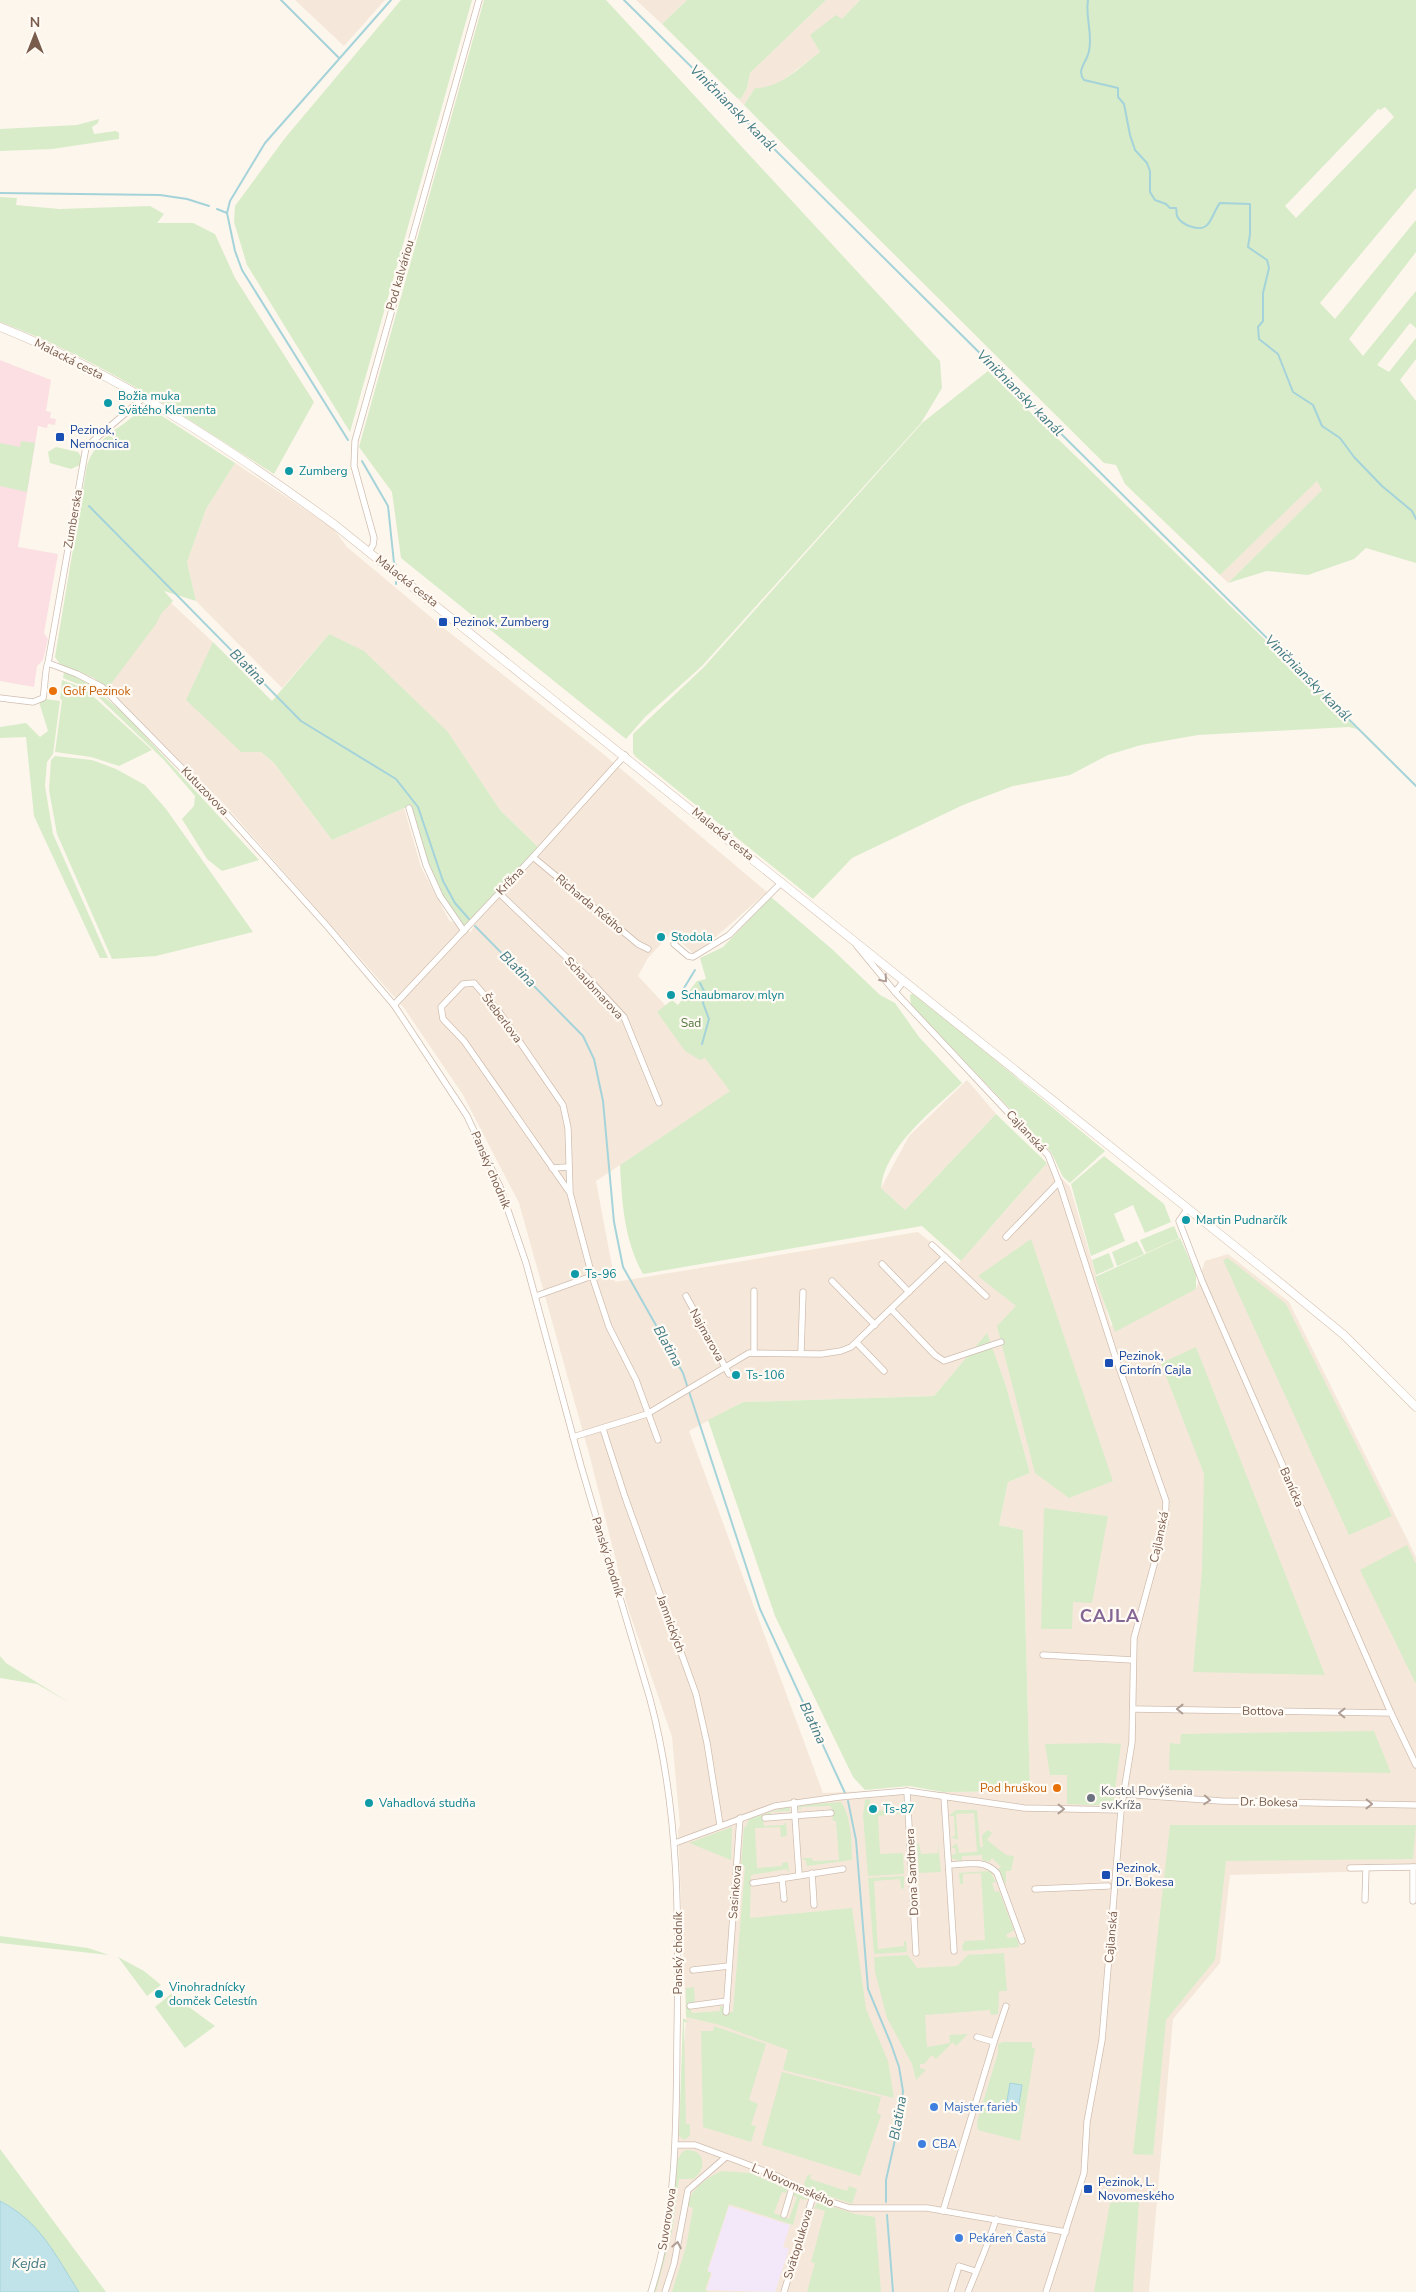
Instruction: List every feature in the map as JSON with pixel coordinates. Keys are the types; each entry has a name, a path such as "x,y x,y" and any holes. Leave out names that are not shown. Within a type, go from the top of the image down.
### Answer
{"main road":[{"name":"Malacká cesta","path":"0,327 74,360 218,444 286,488 401,576 782,882"},
{"path":"782,882 1325,1319 1416,1407"}],"street":[{"name":"Pod kalváriou","path":"369,552 374,538 354,466 355,441 479,0"},
{"name":"Zumberska","path":"48,663 86,447 142,399"},
{"path":"0,698 33,702 43,698 46,684 45,667 48,663"},
{"name":"Kutuzovova","path":"48,663 77,674 102,687 149,733 295,889 394,1005"},
{"name":"Krížna","path":"394,1005 533,857 624,755"},
{"path":"409,808 426,865 440,896 465,930"},
{"name":"Richarda Rétiho","path":"533,857 638,944 648,949"},
{"path":"674,944 688,956 693,957 729,935 782,882"},
{"name":"Schaubmarova","path":"499,893 585,975 624,1018 660,1104"},
{"name":"Cajlanská","path":"851,938 895,992 1048,1155 1059,1182 1166,1501 1165,1524 1134,1638 1132,1742 1121,1810 1102,2040 1087,2122 1084,2173 1046,2292"},
{"path":"895,992 904,981"},
{"name":"Šteberlova","path":"570,1193 464,1042 443,1019 441,1007 463,984 474,983 500,1013 559,1098 566,1116 570,1193 592,1276 610,1327 636,1380 658,1440"},
{"name":"Panský chodník","path":"394,1005 454,1093 479,1140 500,1187 536,1296 573,1437 660,1735 671,1798 675,1843 678,1943 676,2144"},
{"path":"552,1168 568,1167"},
{"path":"1006,1237 1059,1182"},
{"name":"Banícka","path":"1188,1208 1178,1221 1245,1383 1416,1766"},
{"path":"932,1245 986,1296"},
{"path":"573,1437 647,1414 754,1353 830,1353 841,1351 857,1342 946,1258"},
{"path":"882,1264 909,1292"},
{"path":"536,1296 592,1276"},
{"path":"832,1282 875,1326"},
{"path":"754,1291 754,1353"},
{"path":"801,1352 803,1292"},
{"name":"Najmarova","path":"686,1296 729,1374"},
{"path":"892,1309 935,1355 944,1360 1000,1342"},
{"path":"857,1342 884,1371"},
{"name":"Jamnických","path":"603,1429 624,1497 696,1694 709,1751 720,1825"},
{"path":"1043,1655 1133,1660"},
{"name":"Bottova","path":"1134,1709 1391,1713"},
{"path":"675,1843 775,1806 794,1802 907,1791 1013,1807 1121,1810"},
{"name":"Dona Sandtnera","path":"907,1791 916,1953"},
{"name":"Dr. Bokesa","path":"1123,1794 1221,1801 1416,1805"},
{"path":"944,1796 954,1951"},
{"path":"794,1802 800,1875"},
{"path":"765,1818 831,1812"},
{"name":"Sasinkova","path":"726,2012 740,1818"},
{"path":"949,1865 985,1863 992,1867 997,1873 1022,1941"},
{"path":"1350,1868 1414,1867 1412,1901"},
{"path":"1365,1900 1366,1868"},
{"path":"752,1883 843,1869"},
{"path":"812,1874 814,1904"},
{"path":"782,1878 784,1899"},
{"path":"1034,1889 1108,1886"},
{"path":"693,1970 729,1966"},
{"path":"690,2006 727,2001"},
{"path":"943,2211 1006,2006"},
{"path":"977,2037 994,2042"},
{"name":"L. Novomeského","path":"676,2144 695,2146 726,2157 777,2176 813,2196 850,2208 928,2208 1066,2232"},
{"name":"Suvorovova","path":"651,2292 667,2229 676,2144"},
{"path":"665,2292 674,2264 688,2190 726,2157"},
{"path":"784,2215 793,2185"},
{"name":"Svätoplukova","path":"784,2292 813,2196"},
{"path":"968,2292 975,2271 980,2267 996,2219"},
{"path":"951,2292 959,2266 975,2271"}],"shaded area":[{"path":"295,0 385,0 344,46"},
{"path":"636,0 687,0 662,24"},
{"path":"826,0 860,0 842,19 811,35 820,52 778,84 769,88 755,88 744,105 737,98 741,99 747,88 750,73"},
{"path":"0,360 51,380 46,411 51,412 50,418 56,419 55,425 48,424 47,428 38,426 18,547 58,554 44,633 48,639 43,660 37,666 34,687 0,681"},
{"path":"235,463 333,528 347,547 445,629 602,753 767,892 695,955 671,933 648,958 638,976 666,1006 657,1013 705,1057 731,1091 596,1181 615,1282 918,1232 958,1264 1047,1163 1070,1187 1111,1326 1196,1289 1205,1261 1228,1254 1289,1302 1416,1557 1416,1870 1230,1875 1220,1963 1173,2019 1149,2292 649,2292 672,2227 686,2018 678,1830 680,1826 672,1737 627,1605 591,1461 519,1203 463,1095 404,1008 224,804 94,678 60,664 55,657 170,602 213,642 203,667 261,752 274,763 332,840 404,808 421,867 449,920 471,932 479,916 542,851 500,810 448,732 329,634 282,688 196,601 187,562 206,509","holes":["987,1334 1006,1386 1030,1473 1008,1482 999,1525 1023,1530 1030,1791 943,1792 909,1789 823,1793 689,1431 743,1402 934,1396"]},
{"path":"1317,480 1322,490 1228,583 1220,575"},
{"path":"967,1080 996,1114 905,1210 881,1188 909,1136"},
{"path":"729,2206 790,2225 783,2247 789,2249 775,2292 707,2290 712,2273 708,2271"}],"green space":[{"path":"401,0 472,0 350,432 247,265 234,222 235,206 285,138"},
{"path":"484,0 606,0 940,361 942,388 921,423 702,666 645,717 626,739 401,558 392,492 359,447"},
{"path":"687,0 826,0 750,73 747,88 741,99 737,98 662,24"},
{"path":"860,0 1416,0 1416,188 1320,303 1335,319 1416,220 1416,252 1349,339 1363,356 1416,291 1416,328 1410,323 1377,365 1389,372 1416,338 1416,359 1400,380 1416,401 1416,563 1366,548 1354,559 1308,575 1267,571 1228,583 1322,490 1317,481 1220,575 1125,484 1116,465 1104,463 744,105 755,88 782,81 820,52 810,35 836,15 842,19","holes":["1385,107 1394,117 1296,218 1285,206 1378,109 1380,110"]},
{"path":"99,119 98,123 92,127 94,134 116,131 119,133 119,139 52,149 0,151 0,129 77,125"},
{"path":"0,197 17,198 16,205 59,209 150,206 164,214 157,223 193,223 215,234 235,278 314,402 274,474 141,390 107,371 72,353 0,322"},
{"path":"988,371 1357,729 1349,727 1198,735 1141,745 1108,755 1070,775 1013,786 963,805 852,858 813,899 636,757 633,753 633,734 704,667 922,423"},
{"path":"148,407 235,463 206,509 187,562 196,601 164,591 173,601 161,614 156,624 107,689 94,678 60,664 55,657 87,465 93,452 105,437"},
{"path":"21,441 35,443 27,492 0,486 0,443 20,447"},
{"path":"56,447 78,452 82,458 80,465 71,469 50,463 48,452"},
{"path":"329,634 364,651 448,732 500,810 542,851 464,930 440,896 409,808 404,808 332,840 274,763 261,752 241,752 186,700 213,642 272,701"},
{"path":"64,672 85,681 125,714 259,860 222,871 207,859 182,819 194,806 195,796 164,760 90,689 63,678"},
{"path":"62,680 84,688 152,750 119,766 91,757 55,752 62,700 60,699"},
{"path":"45,699 60,701 53,754 47,762 45,786 53,834 108,958 100,958 34,816 26,737 0,738 0,727 26,723 40,737 48,731 39,702"},
{"path":"55,756 92,760 116,769 145,785 166,809 253,932 156,956 112,959 57,834 49,790 51,760"},
{"name":"Sad","path":"771,897 833,950 880,995 895,1003 919,1037 962,1083 912,1130 901,1144 891,1158 884,1173 881,1188 905,1210 996,1114 1047,1163 961,1261 922,1226 643,1274 632,1248 625,1221 620,1165 730,1091 705,1058 700,1060 685,1051 657,1012 672,1000 678,1005 697,981 706,979 700,958 723,947"},
{"path":"914,993 1105,1151 1070,1183 1063,1177 1051,1152 911,1005 910,995"},
{"path":"1104,1156 1164,1204 1171,1222 1145,1233 1133,1205 1114,1214 1125,1241 1091,1256 1071,1184"},
{"path":"1174,1226 1179,1238 1146,1253 1140,1240"},
{"path":"1180,1238 1196,1274 1196,1289 1115,1332 1095,1277"},
{"path":"1031,1239 1113,1481 1069,1498 1035,1473 997,1326 1016,1306 978,1276"},
{"path":"1137,1241 1144,1254 1117,1266 1112,1252"},
{"path":"1109,1253 1114,1267 1096,1275 1092,1260"},
{"path":"1228,1258 1286,1304 1392,1516 1349,1535 1223,1260"},
{"path":"987,1333 1006,1386 1030,1473 1008,1482 999,1525 1023,1530 1030,1791 943,1792 909,1786 865,1790 853,1777 775,1616 708,1420 743,1402 934,1396"},
{"path":"1196,1347 1325,1675 1193,1672 1202,1570 1204,1474 1161,1363"},
{"path":"1044,1508 1108,1516 1092,1603 1073,1602 1072,1629 1041,1629"},
{"path":"1407,1545 1416,1564 1416,1684 1360,1570"},
{"path":"0,1656 6,1663 70,1703 37,1684 0,1678"},
{"path":"1374,1731 1391,1773 1169,1770 1170,1743 1180,1744 1181,1734"},
{"path":"1045,1744 1121,1744 1113,1806 1067,1804 1067,1775 1050,1775"},
{"path":"870,1799 871,1811 903,1810 906,1813 878,1816 880,1854 903,1853 904,1874 868,1876 863,1815 865,1800"},
{"path":"841,1802 849,1822 852,1860 807,1866 806,1861 802,1858 812,1858 813,1861 839,1860 836,1821 833,1821 831,1806 801,1807 801,1810 798,1808 801,1805"},
{"path":"787,1807 790,1809 789,1814 789,1811 771,1812"},
{"path":"956,1810 977,1810 980,1847 983,1847 982,1835 988,1830 992,1833 987,1840 1006,1855 1014,1856 1011,1871 1006,1871 1006,1884 997,1870 1001,1867 992,1858 989,1862 982,1860 982,1855 962,1856 962,1861 953,1859 951,1855 956,1854 955,1848 951,1848 957,1843 959,1853 977,1852 974,1813 956,1814 958,1840 951,1837 955,1836 954,1816 949,1816"},
{"path":"771,1812 771,1817 763,1818 764,1826 784,1825 786,1822 787,1836 781,1837 780,1827 755,1828 757,1868 782,1866 782,1863 788,1862 789,1874 787,1869 751,1875 750,1918 852,1908 866,2009 888,2061 894,2098 783,2070 788,2050 720,2025 686,2017 686,1988 694,1987 695,2002 689,2003 692,2013 720,2011 720,2006 723,2007 723,2013 733,2012 745,1867 741,1866 744,1827 746,1827 749,1819"},
{"path":"1170,1825 1416,1825 1413,1859 1226,1861 1215,1960 1166,2020 1153,2155 1133,2154"},
{"path":"732,1827 731,1860 689,1843 729,1828"},
{"path":"938,1843 941,1872 919,1873 917,1844 919,1844 921,1854 938,1853"},
{"path":"990,1871 996,1882 992,1883 995,1892 999,1891 1014,1930 1006,1935 1008,1938 1017,1937 1019,1947 963,1951 962,1946 965,1941 985,1940 981,1873 963,1874 963,1884 960,1884 959,1873"},
{"path":"904,1876 904,1888 901,1889 900,1879 874,1881 878,1949 904,1946 904,1941 906,1941 907,1952 874,1954 868,1878"},
{"path":"0,1936 88,1948 109,1955 0,1943"},
{"path":"1004,1953 1007,1991 999,1991 998,2014 991,2015 990,2010 925,2015 927,2047 950,2043 949,2035 968,2034 956,2046 953,2042 936,2059 932,2055 924,2064 920,2064 920,2068 926,2070 916,2080 912,2064 887,2018 875,1972 874,1957 908,1955 917,1968 957,1966 968,1955"},
{"path":"118,1957 144,1971 161,1985 147,1996"},
{"path":"171,1994 215,2026 185,2048 155,2007"},
{"path":"683,2018 689,2022 684,2022 686,2124 690,2124 690,2135 685,2140 679,2136"},
{"path":"714,2026 766,2044 749,2100 758,2104 751,2125 756,2126 751,2142 703,2127 701,2031 713,2031"},
{"path":"1003,2042 1032,2042 1032,2048 1035,2048 1020,2141 978,2130 977,2122 998,2053 998,2044"},
{"path":"782,2072 881,2097 877,2113 881,2115 860,2176 762,2145"},
{"path":"0,2149 106,2292 79,2292 13,2208 0,2201"},
{"path":"686,2150 698,2153 701,2156 701,2171 693,2179 679,2179 672,2232 656,2292 654,2292 670,2230 677,2161 682,2152"},
{"path":"722,2171 750,2173 787,2189 786,2193 782,2192 774,2213 789,2219 797,2197 792,2195 794,2192 809,2200 800,2199 793,2225 729,2204 707,2271 711,2273 705,2290 709,2292 672,2292 686,2247 693,2208 687,2206 689,2200 700,2185"},
{"path":"811,2174 810,2179 847,2191 849,2186 857,2189 852,2204 806,2188 804,2184 807,2176"},
{"path":"1139,2201 1133,2292 1094,2292 1110,2203"},
{"path":"818,2202 855,2214 875,2217 881,2292 807,2292 815,2263 811,2262 825,2211 814,2208"}],"water":[{"path":"1010,2083 1022,2085 1018,2110 1006,2107"},
{"name":"Kejda","path":"0,2201 14,2209 37,2229 79,2292 0,2292"}],"waterway":[{"path":"281,0 339,58"},
{"path":"348,440 242,270 235,251 227,213 230,201 265,143 391,0"},
{"name":"Viničniansky kanál","path":"624,0 1416,786"},
{"path":"1088,0 1087,13 1090,44 1082,69 1082,76 1084,80 1118,88 1118,97 1124,104 1135,150 1147,163 1150,171 1150,192 1155,200 1166,204 1170,208 1176,208 1179,219 1187,225 1196,228 1205,227 1208,224 1220,203 1250,204 1248,247 1267,260 1269,268 1263,293 1263,321 1258,327 1259,339 1278,354 1293,392 1313,405 1322,426 1340,438 1354,457 1382,486 1412,511 1416,519"},
{"path":"0,193 160,195 187,199 209,206"},
{"path":"217,209 227,213"},
{"path":"362,461 388,506 394,563 396,565"},
{"name":"Blatina","path":"89,506 301,721 396,779 418,807 443,881 455,903 469,919"},
{"name":"Blatina","path":"475,926 583,1036 594,1059 603,1101 614,1222 623,1267 683,1373 760,1609 845,1793"},
{"path":"684,988 695,970"},
{"path":"700,983 705,993 703,1003 709,1019 702,1044"},
{"name":"Blatina","path":"848,1801 856,1840 868,1989 899,2067 903,2091 901,2113 886,2180 886,2202"},
{"name":"Blatina","path":"887,2215 893,2292"}],"place":[{"name":"Božia muka Svätého Klementa","path":"108,403"},
{"name":"Pezinok, Nemocnica","path":"60,437"},
{"name":"Zumberg","path":"289,471"},
{"name":"Pezinok, Zumberg","path":"443,622"},
{"name":"Golf Pezinok","path":"53,691"},
{"name":"Stodola","path":"661,937"},
{"name":"Schaubmarov mlyn","path":"671,995"},
{"name":"Martin Pudnarčík","path":"1186,1220"},
{"name":"Ts-96","path":"575,1274"},
{"name":"Pezinok, Cintorín Cajla","path":"1109,1363"},
{"name":"Ts-106","path":"736,1375"},
{"name":"Pod hruškou","path":"1057,1788"},
{"name":"Kostol Povýšenia sv.Kríža","path":"1091,1798"},
{"name":"Vahadlová studňa","path":"369,1803"},
{"name":"Ts-87","path":"873,1809"},
{"name":"Pezinok, Dr. Bokesa","path":"1106,1875"},
{"name":"Vinohradnícky domček Celestín","path":"159,1994"},
{"name":"Majster farieb","path":"934,2107"},
{"name":"CBA","path":"922,2144"},
{"name":"Pezinok, L. Novomeského","path":"1088,2189"},
{"name":"Pekáreň Častá","path":"959,2238"}],"district":[{"name":"CAJLA","path":"1110,1616"}]}
